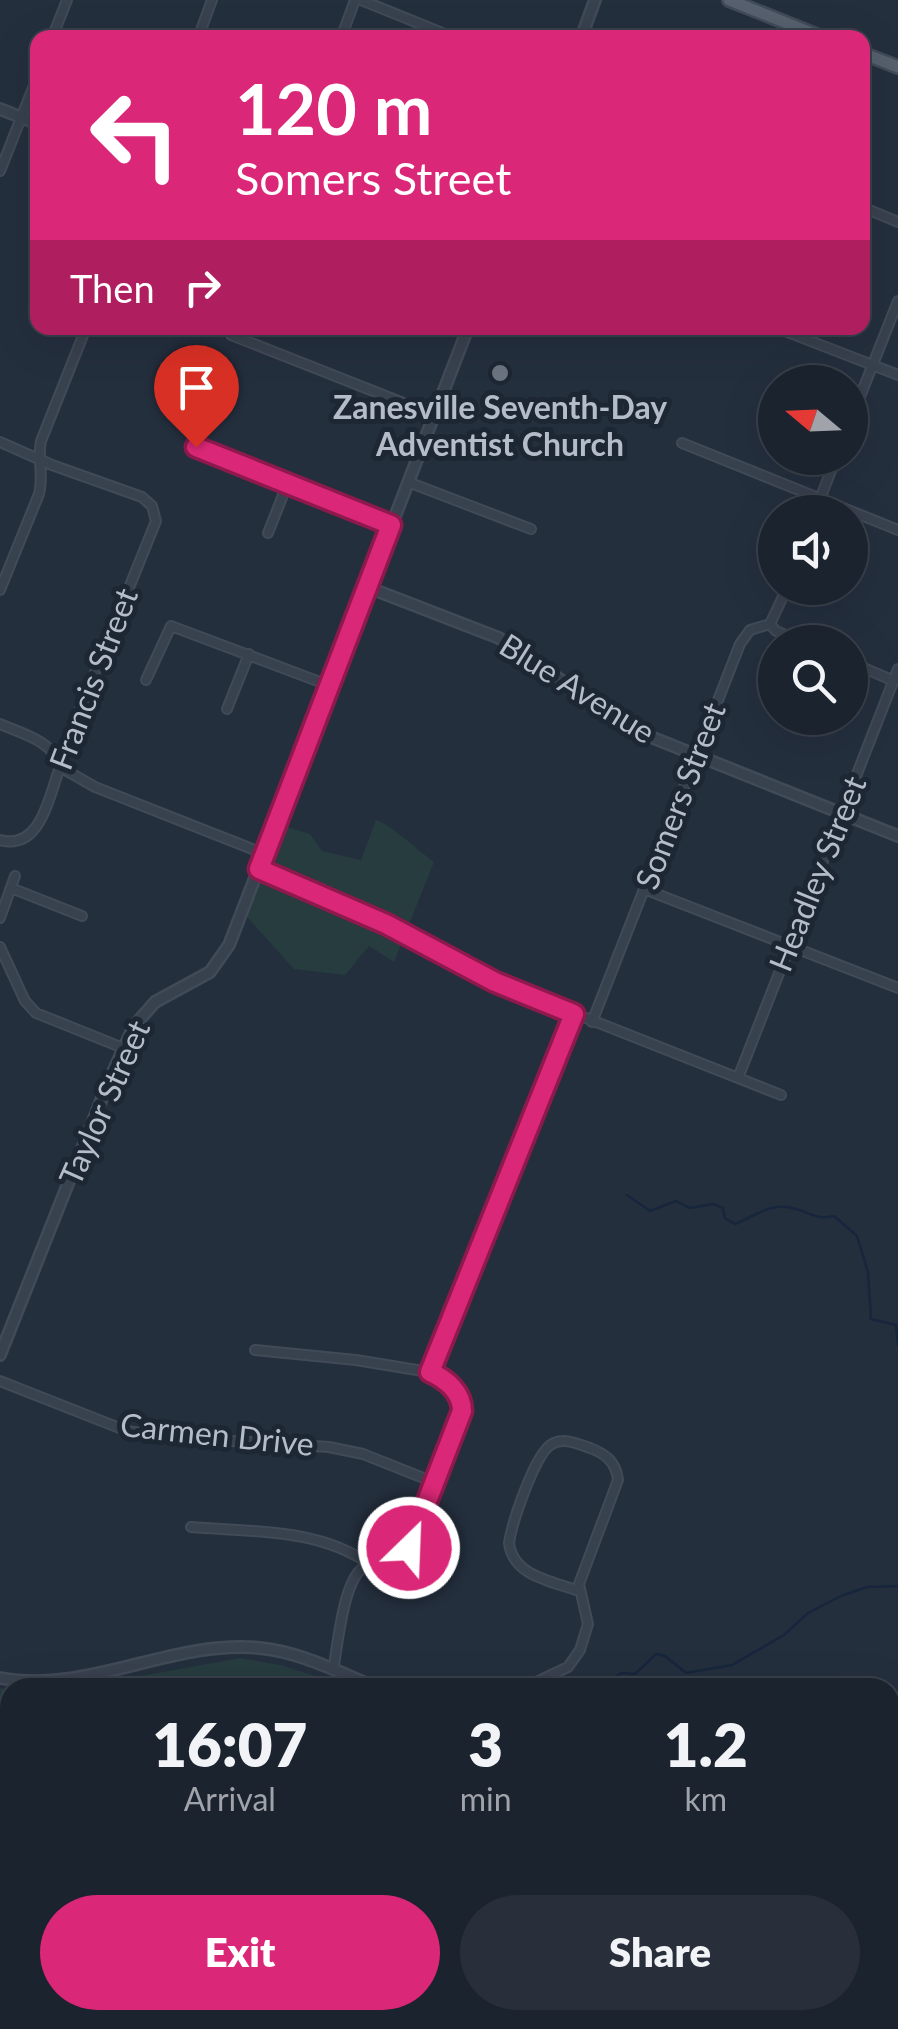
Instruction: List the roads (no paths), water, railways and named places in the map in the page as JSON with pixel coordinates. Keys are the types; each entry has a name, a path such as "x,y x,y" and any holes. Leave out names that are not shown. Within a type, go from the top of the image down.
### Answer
{"main road":[{"path":"729,0 804,30"},
{"path":"870,56 898,67"}],"street":[{"path":"55,30 67,0"},
{"path":"201,30 212,0"},
{"path":"345,30 358,0 435,30"},
{"path":"584,30 595,0"},
{"path":"0,171 30,95"},
{"path":"0,109 30,121"},
{"path":"870,211 898,222"},
{"path":"868,375 898,301"},
{"path":"0,590 38,494 42,479 38,458 83,335"},
{"path":"231,335 434,415"},
{"name":"Taylor Street","path":"0,1355 123,1048 144,1012 168,994 202,978 230,945 465,335"},
{"path":"795,335 898,375"},
{"path":"0,442 38,458"},
{"path":"682,443 810,495"},
{"path":"190,446 391,525"},
{"name":"Francis Street","path":"0,840 16,842 32,834 155,524 156,512 142,497 38,458"},
{"path":"408,482 531,529"},
{"path":"268,533 287,484"},
{"path":"868,518 898,530"},
{"name":"Blue Avenue","path":"368,587 499,638 617,720 898,836"},
{"name":"Somers Street","path":"592,1022 740,644 750,630 770,624 779,605"},
{"path":"146,680 166,631 172,626 328,685"},
{"path":"227,710 249,654"},
{"name":"Headley Street","path":"738,1078 898,669"},
{"path":"868,670 896,682"},
{"path":"0,724 41,741 53,750 59,764 95,787 265,854"},
{"path":"259,869 386,924 495,982 781,1094"},
{"path":"0,918 16,876"},
{"path":"11,888 82,916"},
{"path":"644,889 898,988"},
{"path":"0,947 24,1001 36,1014 123,1048"},
{"path":"430,1372 574,1014"},
{"path":"255,1350 430,1372 452,1386 462,1404 460,1423 409,1548 395,1560 368,1564 359,1570 348,1592 334,1670"},
{"name":"Carmen Drive","path":"0,1382 127,1430 168,1437 329,1446 363,1454 436,1483"},
{"path":"545,1678 568,1667 580,1650 588,1624 579,1591 613,1497 617,1472 602,1452 562,1441 552,1444 539,1458 509,1542 510,1554 522,1570 579,1591"},
{"path":"191,1527 306,1538 353,1553 368,1564"},
{"path":"74,1678 248,1647 288,1653 354,1678"}],"waterway":[{"path":"627,1195 650,1211 676,1201 690,1208 713,1204 723,1208 725,1218 735,1224 779,1207 819,1217 834,1216 857,1236 868,1272 871,1319 896,1325 898,1345"},
{"path":"614,1678 621,1673 635,1674 656,1654 665,1656 686,1673 732,1665 784,1635 808,1613 841,1596 867,1587 898,1586"}],"place":[{"name":"Zanesville Seventh-Day Adventist Church","path":"500,373"}]}
